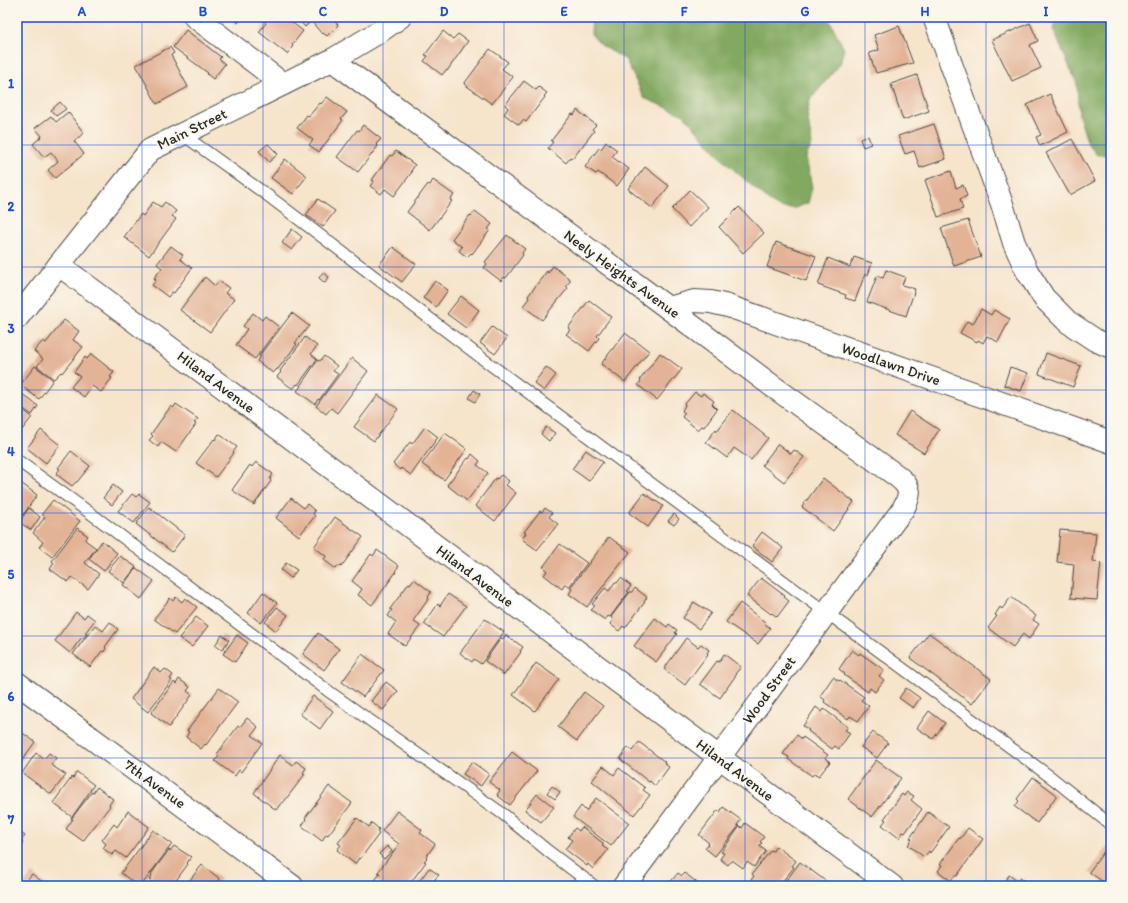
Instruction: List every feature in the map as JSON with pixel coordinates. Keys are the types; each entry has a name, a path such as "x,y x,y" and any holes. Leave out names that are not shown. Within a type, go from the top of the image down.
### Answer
{"street":[{"path":"195,17 283,84"},
{"name":"Main Street","path":"17,318 24,295 59,266 150,150 332,60 379,32 400,17"},
{"path":"934,17 1002,204 1014,243 1027,271 1044,298 1068,322 1095,340 1111,347"},
{"name":"Neely Heights Avenue","path":"332,60 854,447 897,476 905,483 909,491"},
{"name":"Hiland Avenue","path":"59,266 892,886"},
{"name":"Woodlawn Drive","path":"668,308 694,301 711,302 728,306 1111,442"},
{"name":"Wood Street","path":"624,886 826,612 904,509 908,500 909,491"},
{"name":"7th Avenue","path":"17,683 292,886"}],"lane":[{"path":"182,134 267,194 491,365 1052,778 1111,825"},
{"path":"17,460 110,527 331,693 503,814 594,886"}],"green space":[{"path":"592,17 828,17 844,49 840,64 810,100 807,114 812,144 806,157 812,188 808,203 795,208 781,208 769,201 723,160 684,115 644,98 626,60 601,45 591,34"},
{"path":"1056,17 1111,17 1111,154 1097,155 1088,144 1079,116 1077,84 1053,29"}],"building":[{"path":"231,17 243,17 238,23"},
{"path":"260,17 285,17 303,31 287,54 259,32 266,23"},
{"path":"296,17 332,17 338,25 327,36 323,33 322,34 311,21 305,27"},
{"path":"1030,23 1038,41 1030,45 1041,68 1012,81 992,40"},
{"path":"899,26 913,63 876,73 869,53 879,50 874,35"},
{"path":"186,30 221,57 219,59 225,64 213,79 207,74 208,73 173,47"},
{"path":"443,31 453,39 458,34 468,41 447,71 446,70 442,75 424,61 428,56 425,55"},
{"path":"170,47 174,53 171,55 188,87 157,104 136,65"},
{"path":"490,49 508,62 502,69 513,77 492,104 464,84"},
{"path":"917,75 929,111 903,120 891,84"},
{"path":"524,81 536,90 539,87 547,93 526,122 523,120 519,125 504,114 508,108 505,105"},
{"path":"1050,94 1068,132 1040,146 1036,137 1041,135 1027,105"},
{"path":"327,97 347,112 341,119 343,120 319,152 309,145 313,140 297,128 307,115 309,116"},
{"path":"60,102 66,109 56,116 51,110"},
{"path":"577,110 596,125 592,129 594,131 573,158 571,157 566,163 548,148 553,142 551,141 572,114 574,115"},
{"path":"68,112 84,133 74,141 84,154 55,178 48,170 58,161 51,152 44,157 33,144 42,136 35,128 51,116 56,122"},
{"path":"934,124 946,159 920,168 914,151 905,154 898,136"},
{"path":"363,125 381,139 376,144 378,146 358,172 337,157 357,130 359,131"},
{"path":"868,136 871,144 863,147 860,139"},
{"path":"1072,139 1095,181 1070,195 1046,153"},
{"path":"606,142 617,150 612,157 629,169 617,186 598,172 596,174 585,167 599,148 601,149"},
{"path":"268,144 278,154 269,162 259,151"},
{"path":"396,151 415,165 411,171 412,172 394,196 385,189 381,194 370,186 374,181 372,180 390,155 392,156"},
{"path":"285,159 307,176 293,194 271,178"},
{"path":"645,167 669,186 652,208 628,189"},
{"path":"951,171 956,188 963,185 967,196 960,199 963,209 938,217 925,180"},
{"path":"433,180 454,195 450,200 452,201 430,230 407,212 428,184 430,185"},
{"path":"690,190 708,207 689,227 672,209"},
{"path":"318,199 335,211 323,227 306,215"},
{"path":"153,202 161,207 165,202 176,211 172,216 176,219 149,256 124,237 141,214 143,216"},
{"path":"739,207 764,233 743,253 719,227"},
{"path":"475,211 492,224 488,229 490,230 472,254 471,253 467,257 459,251 462,247 452,239 470,215 471,216"},
{"path":"968,220 981,257 954,266 941,228"},
{"path":"292,229 302,237 292,250 282,243"},
{"path":"507,235 525,249 522,253 523,255 506,278 504,277 501,281 484,268 487,264 485,262"},
{"path":"776,242 816,256 806,281 767,267"},
{"path":"171,246 183,255 180,259 192,268 174,293 172,292 168,297 152,285 156,280 154,278 162,268 157,264"},
{"path":"393,247 416,264 402,282 379,265"},
{"path":"854,257 872,263 868,275 865,274 855,301 845,298 846,295 818,285 828,258 850,267"},
{"path":"553,266 571,280 566,286 568,288 542,320 523,306 529,298 528,296 547,271 548,273"},
{"path":"886,270 905,277 902,285 915,289 906,316 867,302 877,276 883,278"},
{"path":"323,272 329,277 325,283 319,278"},
{"path":"205,277 215,286 219,281 229,288 225,293 234,299 210,332 180,310"},
{"path":"435,281 448,290 436,307 423,298"},
{"path":"461,296 479,310 466,328 447,314"},
{"path":"589,300 611,317 597,336 599,338 589,351 566,334 570,330 568,328"},
{"path":"981,309 991,315 994,310 1010,319 998,342 987,336 983,343 978,340 977,342 960,333 967,321 973,324"},
{"path":"253,313 262,320 265,316 279,327 255,359 236,345 247,329 243,326"},
{"path":"292,313 309,326 295,343 297,344 278,369 273,373 257,361 261,356 259,356"},
{"path":"64,320 79,331 73,340 83,347 62,373 61,372 54,379 37,366 43,359 34,351 43,341 46,343"},
{"path":"492,327 507,338 495,354 480,343"},
{"path":"625,333 649,351 625,382 601,364"},
{"path":"305,337 317,346 311,354 317,359 298,385 297,384 293,389 277,377"},
{"path":"660,353 682,369 657,400 638,385"},
{"path":"1046,353 1081,366 1073,387 1039,374"},
{"path":"91,354 114,372 110,377 112,378 101,392 92,386 84,397 71,387 80,376 74,372 85,357 87,359"},
{"path":"324,356 337,366 333,371 338,374 315,404 297,391 318,360 320,361"},
{"path":"352,358 368,371 337,413 331,408 326,414 316,406"},
{"path":"35,366 53,380 39,399 20,385"},
{"path":"546,367 556,375 544,391 534,383"},
{"path":"1010,367 1028,373 1021,391 1004,385"},
{"path":"17,390 38,406 32,415 17,404"},
{"path":"474,390 480,394 475,402 469,398"},
{"path":"695,392 701,396 703,393 714,401 712,404 717,409 704,427 702,426 698,430 682,417 685,413 682,411 684,405"},
{"path":"378,395 398,409 374,441 354,427"},
{"path":"176,404 198,419 176,452 161,442 158,447 149,440 153,436 151,434 171,406 173,408"},
{"path":"17,405 32,417 21,431 17,428"},
{"path":"733,410 768,438 751,460 734,448 727,458 706,442 716,429 717,431"},
{"path":"910,411 939,430 924,453 895,435"},
{"path":"425,427 438,437 411,475 401,468 400,470 393,464 410,442 412,444"},
{"path":"546,427 555,433 549,441 541,434"},
{"path":"41,430 60,445 46,463 27,448"},
{"path":"445,433 467,449 444,480 422,464"},
{"path":"219,434 237,447 216,477 196,463"},
{"path":"778,444 791,454 794,450 804,457 784,482 762,465"},
{"path":"586,450 603,462 589,481 572,469"},
{"path":"71,451 90,466 72,486 56,474 60,469 58,468"},
{"path":"472,454 480,461 477,465 488,473 467,501 447,485"},
{"path":"256,462 273,474 270,479 271,481 254,505 232,490 250,465 252,467"},
{"path":"501,475 509,481 506,485 516,493 495,521 475,506 496,478 497,479"},
{"path":"823,478 854,502 833,531 802,507"},
{"path":"17,480 37,495 23,515 17,510"},
{"path":"113,485 122,492 112,505 103,498"},
{"path":"644,493 663,506 648,527 629,513"},
{"path":"132,494 136,497 139,494 150,502 134,523 118,511"},
{"path":"291,498 304,508 307,504 315,511 313,514 315,516 299,536 276,518"},
{"path":"53,500 80,521 52,557 39,547 43,542 33,533 45,517 42,514"},
{"path":"149,507 185,535 172,552 136,524"},
{"path":"29,508 40,517 31,530 19,522"},
{"path":"545,508 552,513 549,517 558,524 537,550 522,539 526,533 524,532 540,511 542,512"},
{"path":"674,514 679,519 674,525 668,521"},
{"path":"335,517 363,537 341,567 339,565 336,569 324,560 326,556 314,547"},
{"path":"77,528 88,536 85,540 96,548 85,563 99,574 88,589 72,577 68,582 50,569 54,563 52,561"},
{"path":"1060,530 1096,533 1093,562 1101,563 1097,600 1071,598 1074,564 1057,562"},
{"path":"762,532 783,548 772,562 752,546"},
{"path":"609,537 630,552 587,607 569,594 572,589 570,588"},
{"path":"102,541 117,553 104,571 89,559"},
{"path":"560,544 587,563 569,587 565,584 562,589 544,575 547,571 543,567"},
{"path":"377,550 399,566 372,605 358,595 362,589 352,581 371,554 373,556"},
{"path":"120,556 136,567 124,583 108,571"},
{"path":"286,563 297,570 291,578 281,570"},
{"path":"136,568 154,581 141,599 123,585"},
{"path":"621,578 631,586 627,591 629,592 610,617 608,616 605,620 591,610 595,606 592,604 605,588 609,591 615,582 617,583"},
{"path":"761,578 785,596 784,597 789,601 777,617 747,596"},
{"path":"414,579 431,592 428,597 429,598 413,621 420,626 405,646 388,634 396,622 388,616 392,610 390,609 409,583 410,584"},
{"path":"635,588 647,597 645,602 625,628 623,626 619,631 610,624 613,620 611,617 630,592 632,592"},
{"path":"263,592 277,603 261,623 248,613"},
{"path":"448,594 466,606 443,637 424,624 438,604 440,606"},
{"path":"176,597 182,602 185,598 197,607 175,634 154,619 170,598 173,601"},
{"path":"1011,597 1036,616 1033,620 1039,624 1029,639 1023,634 1013,647 988,628 997,616 995,615 1000,607 1002,609"},
{"path":"694,602 711,613 699,629 683,618"},
{"path":"740,603 765,622 764,623 770,628 758,644 726,622"},
{"path":"277,607 288,615 276,631 265,622"},
{"path":"76,612 84,618 87,614 95,620 85,633 87,634 83,638 82,637 70,653 55,641"},
{"path":"196,617 208,626 192,647 179,638"},
{"path":"655,618 667,627 669,624 677,630 675,633 677,634 656,662 634,646"},
{"path":"485,619 504,632 481,664 474,659 472,662 460,653"},
{"path":"110,622 118,629 105,647 104,652 102,651 90,667 73,654 95,625 103,631"},
{"path":"318,633 339,649 324,670 303,654"},
{"path":"929,633 991,679 972,704 910,658"},
{"path":"222,635 229,640 222,650 215,645"},
{"path":"237,635 248,643 235,662 223,654"},
{"path":"506,635 523,647 504,675 485,661 501,638 503,639"},
{"path":"686,638 698,647 701,644 709,650 707,653 708,654 685,685 664,669"},
{"path":"852,650 859,655 860,653 884,670 879,676 884,680 875,692 870,688 868,692 844,675 845,674 839,669"},
{"path":"362,654 384,670 363,697 342,682"},
{"path":"724,654 741,667 720,698 700,684"},
{"path":"536,663 559,679 535,711 513,695"},
{"path":"154,667 161,673 165,669 173,675 170,679 172,680 148,712 131,699"},
{"path":"833,677 839,681 840,680 864,697 861,700 869,706 858,721 850,716 848,719 824,702 825,700 820,696"},
{"path":"179,679 190,687 187,691 192,695 169,727 151,713 174,682 176,684"},
{"path":"386,682 398,691 383,710 371,701"},
{"path":"219,688 238,702 206,745 205,744 201,749 186,737 189,732 187,731"},
{"path":"906,688 920,698 913,708 899,698"},
{"path":"584,692 603,706 577,741 558,727"},
{"path":"313,696 333,711 320,729 300,714"},
{"path":"816,707 822,712 824,709 848,727 845,730 850,733 839,749 835,746 832,749 803,726"},
{"path":"929,711 945,723 933,739 917,728"},
{"path":"247,718 258,727 252,735 262,743 241,772 239,770 235,776 215,761 219,756 217,754 238,726 240,727"},
{"path":"20,731 35,742 17,767 17,735"},
{"path":"873,732 888,743 877,758 861,747"},
{"path":"797,735 802,739 803,737 828,755 825,758 830,762 819,776 814,773 812,776 788,759 789,757 783,754"},
{"path":"639,742 665,762 664,763 669,767 655,786 620,759 628,747 632,751"},
{"path":"512,752 537,771 510,805 497,795 500,790 489,782"},
{"path":"36,753 44,759 49,753 56,758 51,765 66,775 51,794 22,773"},
{"path":"280,755 293,765 296,761 306,768 303,773 305,774 276,810 254,793"},
{"path":"876,760 901,778 872,817 848,799"},
{"path":"472,762 489,774 481,786 463,774"},
{"path":"603,766 614,775 619,768 645,788 643,790 650,795 634,815 592,781"},
{"path":"77,772 94,785 72,817 53,803"},
{"path":"1033,777 1057,795 1037,823 1015,807 1019,801 1017,799"},
{"path":"329,786 352,803 322,841 302,826 306,819 305,818"},
{"path":"552,786 560,792 555,799 547,793"},
{"path":"97,787 113,799 109,805 110,806 83,841 66,829 73,819 71,819"},
{"path":"907,792 914,796 911,800 922,809 905,833 903,832 899,838 882,825 886,820 884,819 902,794 904,796"},
{"path":"537,794 554,807 541,822 525,810"},
{"path":"596,798 629,823 611,846 573,817 581,806 586,811"},
{"path":"723,807 741,820 737,825 739,826 715,856 705,848 709,843 699,835 718,810 720,812"},
{"path":"128,811 149,827 126,858 116,851 112,855 103,848 106,844 102,840 114,824 117,827"},
{"path":"397,811 422,830 420,833 435,844 424,861 426,862 408,886 384,886 375,880 380,874 378,872 399,844 382,831"},
{"path":"928,812 949,827 930,853 929,851 924,857 908,845 912,839 910,838"},
{"path":"357,818 369,827 372,823 379,829 377,832 379,834 355,864 337,850 341,845 338,843"},
{"path":"745,823 764,837 759,846 766,851 754,867 747,862 743,868 732,860 728,865 720,859 724,853 721,852 740,826 742,828"},
{"path":"582,827 604,844 602,846 608,850 593,869 565,849 572,840 568,837 575,828 579,831"},
{"path":"968,828 983,839 957,876 955,875 951,881 938,871 942,865 940,864"},
{"path":"17,830 25,836 21,841 23,842 17,850"},
{"path":"153,830 172,844 141,886 138,886 121,873"},
{"path":"1111,842 1111,886 1109,886 1089,872"},
{"path":"174,846 191,857 187,863 188,864 172,886 166,886 161,882 157,886 149,880 152,876 151,874 169,850 170,851"},
{"path":"387,846 392,851 384,859 379,854"},
{"path":"776,846 796,861 792,866 794,867 779,886 768,886 765,884 763,886 758,886 751,880 754,876 752,874"},
{"path":"800,862 827,882 824,886 782,886"},
{"path":"202,865 220,879 217,886 185,886"},
{"path":"429,868 439,875 434,880 442,886 416,886"},
{"path":"678,873 682,876 685,873 701,886 667,886"},
{"path":"32,874 48,886 22,886"},
{"path":"1009,875 1017,881 1020,878 1028,884 1026,886 1001,886"}]}
